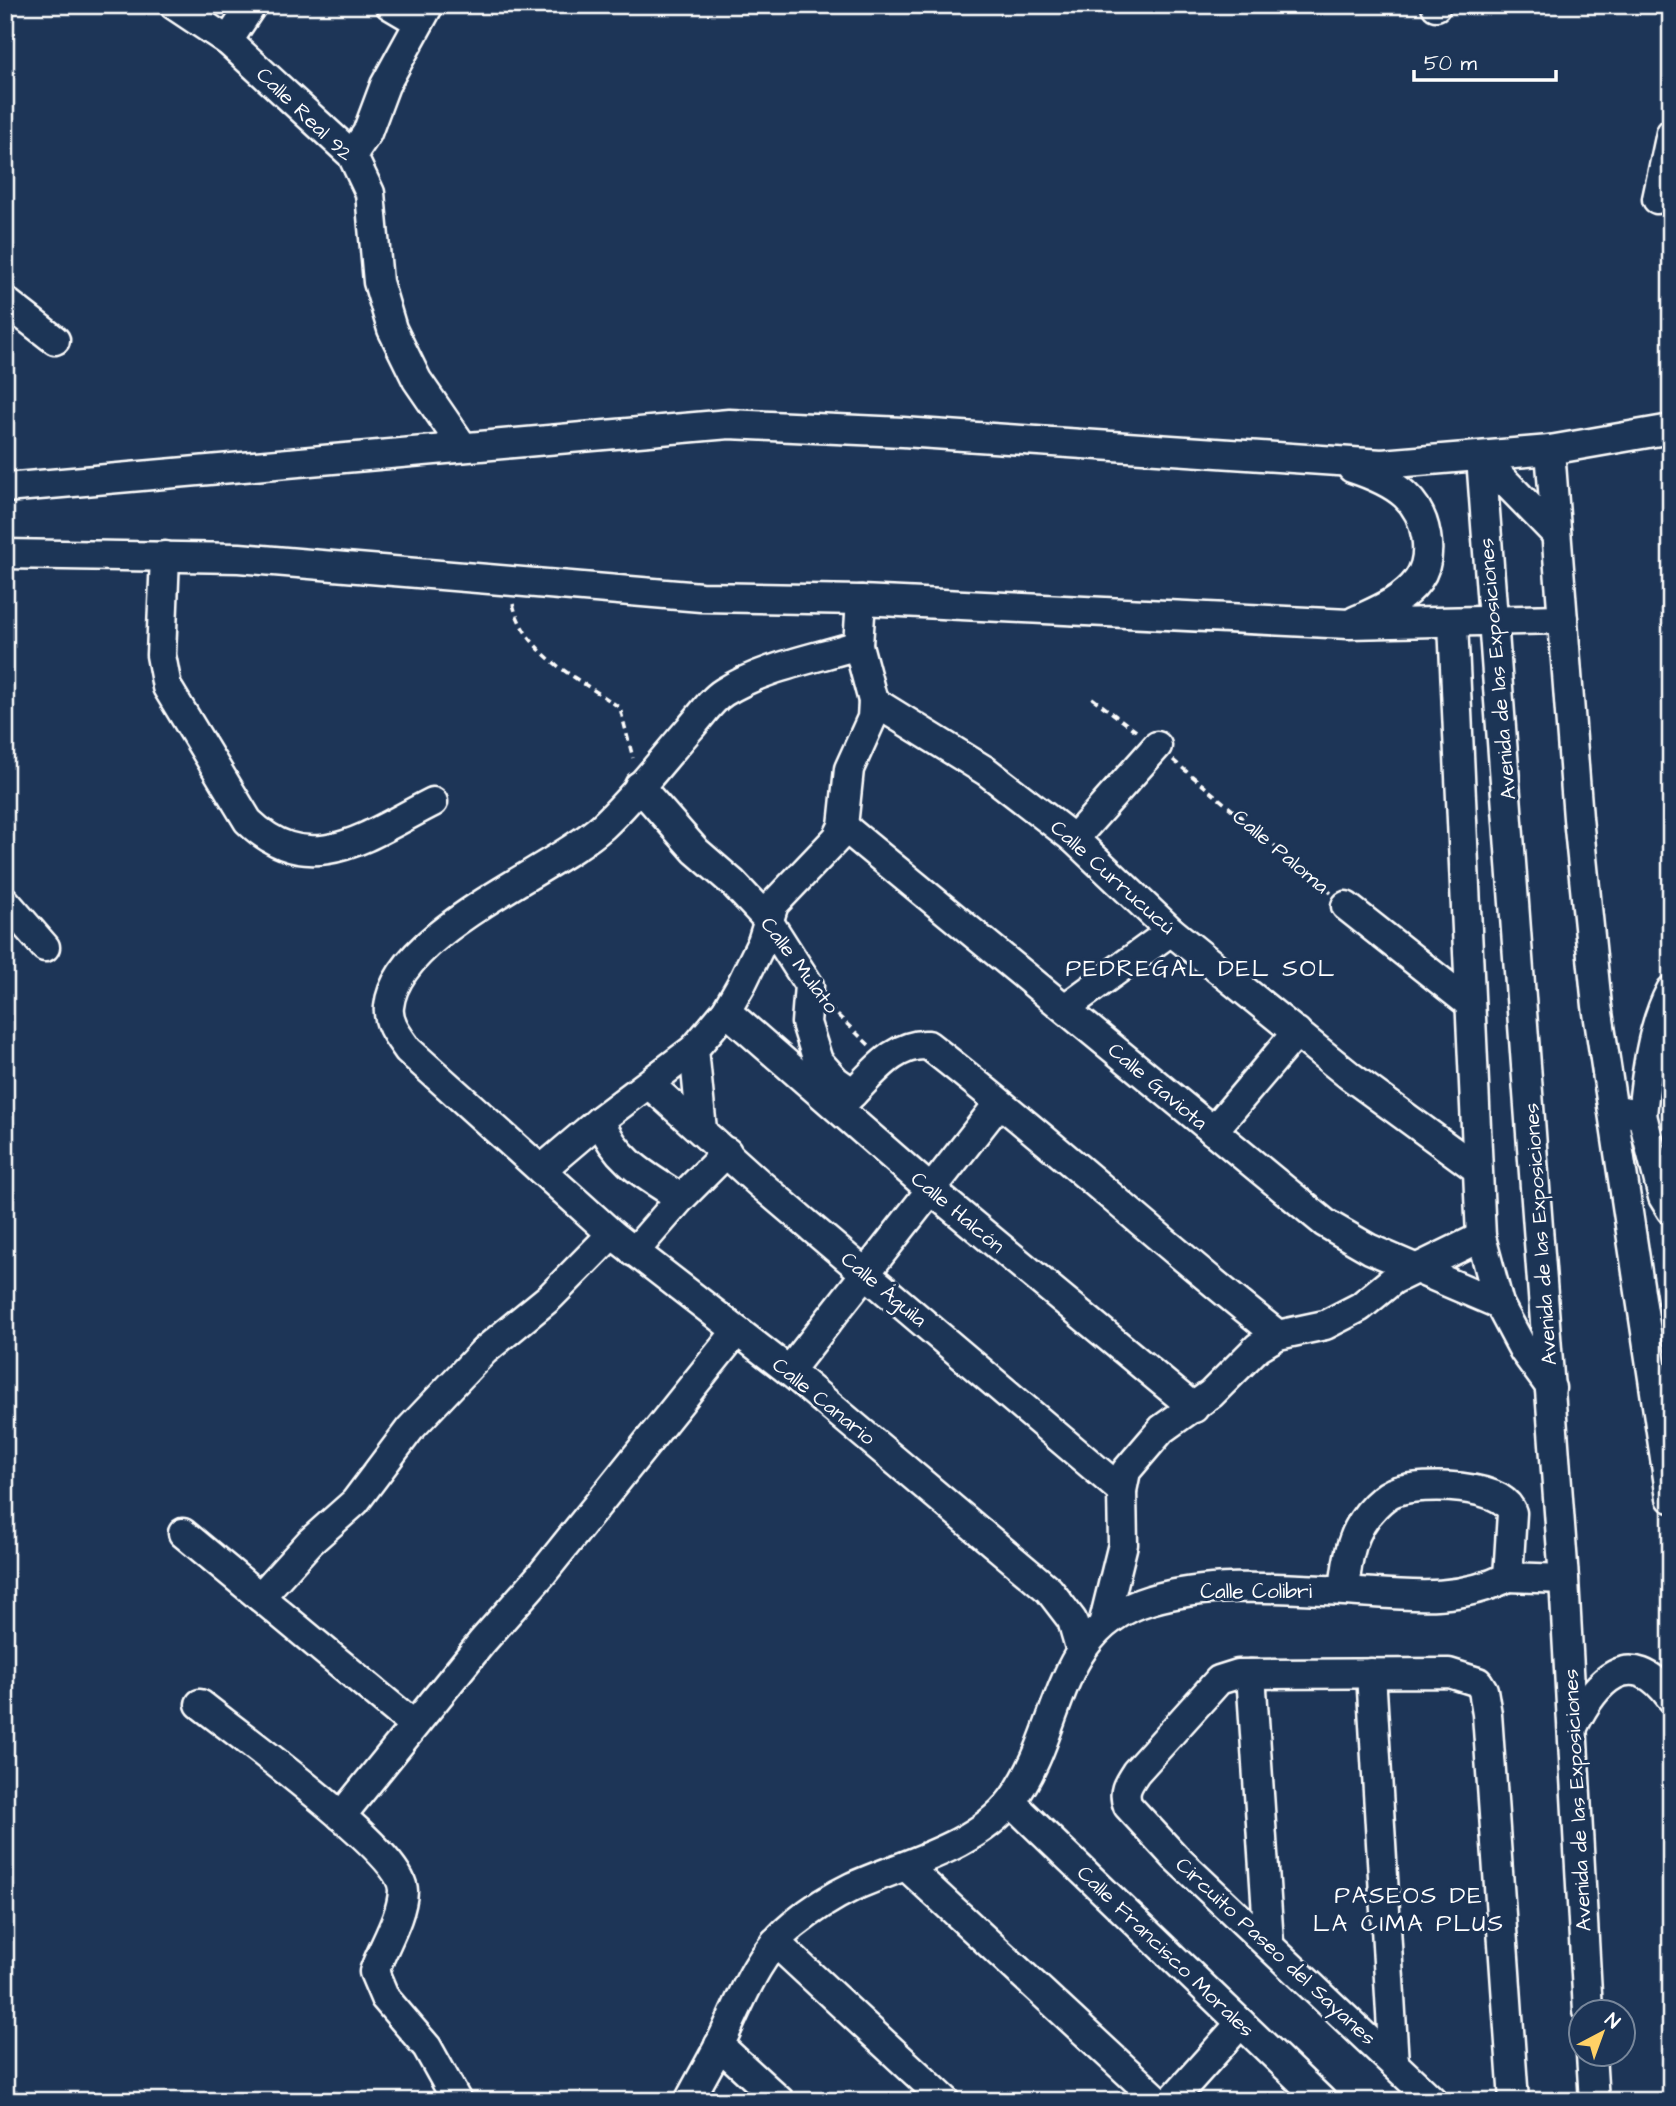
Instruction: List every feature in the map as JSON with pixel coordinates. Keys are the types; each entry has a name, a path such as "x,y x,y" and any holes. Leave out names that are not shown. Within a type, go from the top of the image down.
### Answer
{"street":[{"name":"Calle Real 92","path":"174,5 228,41 352,155 370,193 376,229 378,282 392,329 417,380 463,447"},
{"path":"228,41 252,5"},
{"path":"352,155 370,127 385,85 424,14 390,5"},
{"path":"1657,199 1671,133"},
{"path":"5,301 55,340"},
{"path":"5,488 729,424 903,432 1338,463 1405,463 1550,450 1671,429"},
{"path":"1550,450 1578,818 1597,1006 1671,1498"},
{"path":"1481,457 1556,534"},
{"name":"Avenida de las Exposiciones","path":"1481,457 1484,516 1496,622 1560,1515 1587,1997"},
{"path":"1338,463 1369,474 1406,495 1418,511 1428,546 1426,563 1418,580 1402,596 1349,624"},
{"path":"5,554 264,560 701,597 861,600 1349,624 1453,624 1563,619"},
{"path":"165,556 161,655 167,687 248,821 262,835 297,851 335,849 433,802"},
{"path":"541,1170 694,1049 726,1011 753,963 774,904 822,856 843,827 849,769 872,718 873,701 859,645 861,600"},
{"path":"1453,624 1470,1004 1478,1117 1477,1169 1481,1237 1499,1304 1524,1351 1551,1388"},
{"path":"639,786 720,695 747,678 859,645"},
{"name":"Calle Currucucú","path":"873,701 986,771 1074,839 1171,931 1415,1126 1477,1169"},
{"path":"1074,839 1157,746"},
{"name":"Calle Mulato","path":"639,786 696,851 733,883 767,919 809,985"},
{"name":"Calle Canario","path":"639,786 604,825 577,847 490,896 410,963 394,988 388,1008 393,1028 408,1049 612,1234 789,1371 1049,1590 1072,1620 1081,1651"},
{"name":"Calle Gaviota","path":"843,827 1325,1223 1370,1249 1499,1304"},
{"path":"5,901 45,947"},
{"name":"Calle Paloma","path":"1346,906 1470,1004"},
{"path":"1065,1008 1171,931"},
{"path":"809,985 806,1023 818,1061 836,1081 845,1101 894,1053 913,1044 928,1045 1202,1276 1278,1335"},
{"path":"1671,990 1660,1018 1644,1090 1642,1115 1662,1197 1671,1210"},
{"name":"Calle Halcón","path":"726,1011 845,1101 930,1189 1194,1408"},
{"path":"1213,1131 1297,1032"},
{"path":"694,1049 702,1130"},
{"name":"Calle Águila","path":"649,1084 864,1273 1122,1491"},
{"path":"789,1371 999,1103"},
{"path":"1613,1109 1642,1115"},
{"path":"600,1121 615,1151 627,1164 681,1198"},
{"path":"634,1252 681,1198 727,1152"},
{"path":"260,1597 310,1542 355,1502 410,1429 484,1352 550,1297 612,1234"},
{"path":"1104,1621 1123,1544 1122,1491 1126,1471 1140,1451 1162,1429 1212,1394 1258,1347 1278,1335 1325,1325 1360,1307 1393,1280 1481,1237"},
{"path":"341,1816 542,1574 737,1331"},
{"path":"1343,1591 1348,1553 1357,1529 1374,1507 1393,1491 1420,1486 1476,1491 1505,1500 1512,1513 1508,1577 1564,1579"},
{"path":"1512,1513 1560,1515"},
{"path":"183,1533 414,1725"},
{"name":"Calle Colibri","path":"1011,1802 1032,1765 1081,1651 1104,1621 1133,1605 1189,1592 1228,1587 1439,1596 1475,1590 1508,1577"},
{"path":"1573,1727 1598,1685 1623,1671 1637,1671 1651,1678 1671,1698"},
{"path":"1371,1673 1394,2064"},
{"path":"1269,1943 1251,1674 1449,1673 1478,1682 1483,1690 1487,1714 1514,2101"},
{"name":"Circuito Paseo del Sayanes","path":"1251,1674 1227,1677 1211,1687 1136,1772 1124,1797 1135,1816 1167,1849 1433,2101"},
{"path":"200,1704 341,1816 386,1858 400,1877 403,1892 374,1972 385,1998 427,2047 457,2101"},
{"path":"689,2101 751,1977 775,1942 792,1926 843,1892 907,1867 978,1829 1011,1802"},
{"name":"Calle Francisco Morales","path":"1011,1802 1322,2101"},
{"path":"907,1867 1158,2101"},
{"path":"775,1942 946,2101"},
{"path":"1171,2101 1241,2023"},
{"path":"719,2045 780,2101"},
{"path":"1592,2068 1594,2101"}],"path":[{"path":"508,582 516,613 535,645 562,672 591,686 620,708 639,786"},
{"name":"Calle Paloma","path":"1092,698 1157,746 1346,906"},
{"name":"Calle Mulato","path":"809,985 864,1043 894,1053"}],"district":[{"name":"PEDREGAL DEL SOL","path":"1201,968"},
{"name":"PASEOS DE LA CIMA PLUS","path":"1409,1909"}]}
